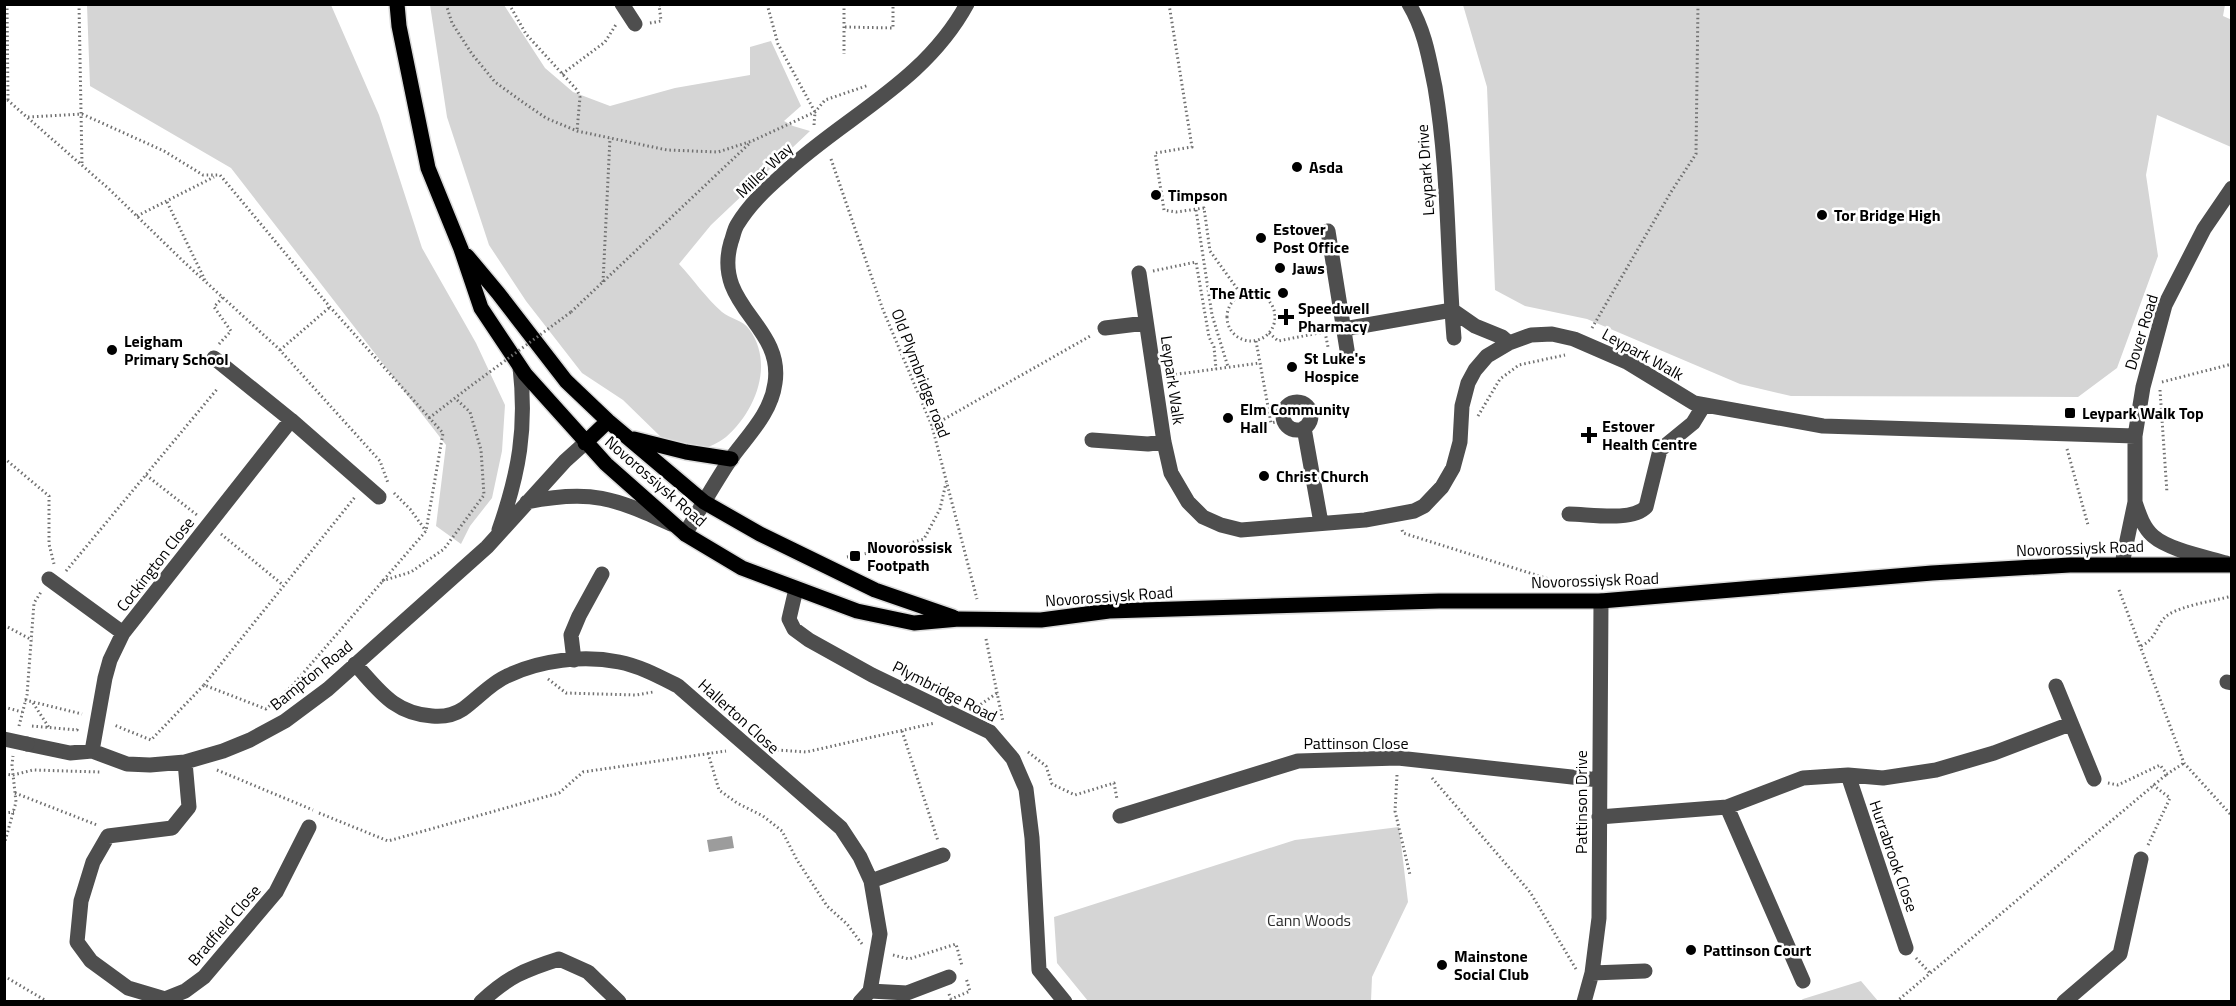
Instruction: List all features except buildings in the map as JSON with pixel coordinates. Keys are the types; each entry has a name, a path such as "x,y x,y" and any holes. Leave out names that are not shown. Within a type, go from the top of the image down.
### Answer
{"main road":[{"name":"Novorossiysk Road","path":"398,4 401,36 428,168 461,249 481,308 520,367 585,443 681,530 742,568 857,611 914,623 959,619 1041,620 1109,611 1440,601 1601,601 1932,573 2122,564 2230,565"},
{"name":"Novorossiysk Road","path":"461,249 566,381 608,421 704,502 760,534 875,590 959,619"},
{"path":"585,443 608,421"},
{"path":"628,438 686,452 731,459"}],"street":[{"path":"621,4 635,24"},
{"name":"Miller Way","path":"681,530 704,502 731,459 752,433 770,402 776,381 768,340 734,293 728,271 729,251 736,227 755,200 798,160 910,76 954,28 967,4"},
{"name":"Leypark Drive","path":"1409,4 1427,44 1442,128 1454,338"},
{"name":"Dover Road","path":"2122,564 2134,502 2135,436 2143,387 2165,305 2204,230 2232,188"},
{"path":"1328,231 1348,356"},
{"name":"Leypark Walk","path":"1139,273 1164,442 1171,473 1179,489 1203,517 1241,530 1365,520 1424,506 1442,488 1454,468 1460,442 1462,405 1468,383 1487,356 1531,334 1552,334 1584,343 1627,362 1694,403 1823,426 2135,436"},
{"path":"1344,329 1452,310 1475,326 1502,337 1509,343"},
{"name":"Leypark Walk","path":"1105,328 1146,323"},
{"path":"214,358 291,420 379,497"},
{"path":"498,536 519,461 524,400 520,367"},
{"path":"1304,428 1291,429 1284,420 1283,414 1287,407 1295,403 1303,404 1309,410 1311,418 1304,428 1321,523"},
{"path":"1569,514 1630,515 1640,513 1646,507 1660,450 1694,423 1704,405"},
{"name":"Cockington Close","path":"92,751 94,717 110,660 123,633 291,420"},
{"path":"1092,440 1148,444 1164,442"},
{"name":"Bampton Road","path":"16,739 70,753 92,751 127,764 150,765 185,762 250,740 285,721 328,688 487,547 565,461 585,443"},
{"path":"527,502 555,496 581,494 612,499 681,530"},
{"name":"Dover Road","path":"2134,502 2144,524 2154,536 2166,544 2230,565"},
{"path":"574,660 572,635 579,616 602,574"},
{"path":"52,581 123,633"},
{"name":"Plymbridge Road","path":"796,589 789,618 794,629 809,640 872,675 990,732 1013,759 1026,789 1032,838 1039,970 1065,1002"},
{"name":"Pattinson Drive","path":"1586,995 1592,973 1599,918 1601,601"},
{"name":"Hallerton Close","path":"355,664 384,697 401,709 418,715 440,716 460,711 505,677 531,667 574,660 620,662 654,674 678,687 698,702 746,748 841,828 860,857 871,880 880,934 865,996 907,993 949,977"},
{"path":"2056,686 2094,779"},
{"path":"1599,817 1727,807 1803,778 1848,775 1884,778 1936,770 1994,753 2070,724"},
{"name":"Pattinson Close","path":"1120,816 1298,761 1398,758 1599,780"},
{"path":"108,836 172,828 189,807 185,762"},
{"name":"Hurrabrook Close","path":"1848,775 1906,948"},
{"path":"1727,807 1803,981"},
{"name":"Bradfield Close","path":"108,836 93,862 81,901 77,942 91,961 128,988 165,999 185,991 204,978 276,892 309,827"},
{"path":"871,880 943,855"},
{"path":"2064,1002 2120,954 2141,859"},
{"path":"481,1002 503,982 531,968 559,959 588,972 619,1002"},
{"path":"1592,973 1645,971"}],"path":[{"path":"7,4 6,98 82,165 280,350 380,461 391,490 410,508 426,531"},
{"path":"79,4 82,165"},
{"path":"446,4 452,23 472,54 495,82 546,118 577,131 667,150 718,152 752,141 815,112 825,100 845,93"},
{"path":"509,4 526,34 577,90 580,97 577,131"},
{"path":"635,24 661,21 659,5 665,4"},
{"path":"766,4 778,44 815,112 814,125"},
{"path":"844,4 844,54"},
{"path":"845,27 893,28 893,4"},
{"path":"1169,4 1192,147 1155,153 1162,177 1164,210 1176,212 1204,208 1210,251 1241,294"},
{"path":"1584,343 1671,192 1696,154 1698,4"},
{"path":"562,74 605,42 616,23"},
{"path":"28,117 82,114 164,151 204,175 220,175 330,307 442,433 426,531 292,686 266,709 204,685"},
{"path":"603,282 610,138"},
{"path":"429,418 571,312 752,141"},
{"name":"Old Plymbridge road","path":"831,159 883,310 932,426 977,599"},
{"path":"137,216 216,176"},
{"path":"167,202 206,281"},
{"path":"1196,210 1212,315 1228,367"},
{"path":"1139,273 1196,262 1209,337 1214,347 1216,369"},
{"path":"1249,292 1260,294 1272,305 1275,321 1269,333 1256,341 1247,341 1237,337 1228,324 1228,308 1234,299 1249,292"},
{"path":"223,297 214,307 231,331 229,333"},
{"path":"280,350 330,307"},
{"path":"932,426 1105,328"},
{"path":"1269,333 1278,341 1344,329"},
{"path":"1325,332 1328,346"},
{"path":"1256,341 1271,423 1284,420"},
{"path":"1460,442 1472,433 1479,414 1500,379 1519,365 1567,354"},
{"path":"1155,378 1260,363"},
{"path":"2167,493 2160,412 2160,383 2232,364"},
{"path":"16,739 25,700 34,603 218,388"},
{"path":"381,582 411,572 444,549 484,495 481,450 470,412 455,398"},
{"path":"2062,434 2088,525"},
{"path":"4,458 49,496 50,544 56,570 52,581"},
{"path":"819,563 891,549 924,539 940,508 946,481"},
{"path":"25,700 94,717 151,741 204,685 365,484"},
{"path":"1397,514 1402,533 1552,580 1574,584"},
{"path":"269,574 283,586"},
{"path":"2119,590 2184,763 2232,816"},
{"path":"2140,646 2151,641 2167,615 2232,596"},
{"path":"4,625 32,640"},
{"path":"986,639 1007,737 1001,744"},
{"path":"531,667 566,693 636,695 678,687"},
{"path":"32,702 50,729"},
{"path":"4,706 22,712"},
{"path":"31,726 76,730 94,717"},
{"path":"902,730 943,855"},
{"path":"210,755 217,771 388,841 559,793 583,772 746,748 806,752 862,739"},
{"path":"1022,748 1046,766 1052,784 1075,795 1114,783"},
{"path":"708,753 719,790 737,803 763,816 782,831 797,860 827,906 848,924 864,946 877,951"},
{"path":"4,845 16,802 13,775 14,754"},
{"path":"1398,758 1395,811 1410,875"},
{"path":"1418,761 1530,892 1586,995"},
{"path":"1896,1002 2153,785 2184,763"},
{"path":"4,774 13,775 33,770 109,773 127,764"},
{"path":"2094,779 2118,785 2160,765 2167,774"},
{"path":"2141,859 2170,798 2153,785"},
{"path":"15,793 101,826 108,836"},
{"path":"4,813 14,812"},
{"path":"4,976 48,1002"}],"green space":[{"path":"87,5 331,5 379,115 422,248 476,343 505,405 502,451 492,498 470,526 461,544 436,526 446,445 231,168 90,86"},
{"path":"430,5 504,5 545,68 573,92 610,106 675,88 750,75 750,47 771,41 801,106 784,121 810,131 711,225 679,264 710,301 722,312 749,329 757,343 761,372 758,387 745,414 736,427 723,439 701,451 663,439 623,400 582,373 526,301 489,245 447,117"},
{"name":"Tor Bridge High","path":"1463,5 2225,5 2223,16 2232,20 2231,147 2157,115 2146,175 2158,256 2117,368 2078,397 1791,396 1740,384 1587,319 1525,306 1495,290 1487,87"},
{"name":"Cann Woods","path":"1399,827 1408,902 1372,977 1371,1001 1088,1001 1057,963 1054,917 1295,840"},
{"path":"1861,981 1878,1001 1800,1001 1803,999"}],"shaded area":[{"path":"732,836 734,848 709,852 707,840"}],"place":[{"name":"Asda","path":"1297,167"},
{"name":"Timpson","path":"1156,195"},
{"name":"Tor Bridge High","path":"1822,215"},
{"name":"Estover Post Office","path":"1261,238"},
{"name":"Jaws","path":"1280,268"},
{"name":"The Attic","path":"1283,293"},
{"name":"Speedwell Pharmacy","path":"1286,317"},
{"name":"Leigham Primary School","path":"112,350"},
{"name":"St Luke's Hospice","path":"1292,367"},
{"name":"Leypark Walk Top","path":"2070,413"},
{"name":"Elm Community Hall","path":"1228,418"},
{"name":"Estover Health Centre","path":"1589,435"},
{"name":"Christ Church","path":"1264,476"},
{"name":"Novorossisk Footpath","path":"855,556"},
{"name":"Pattinson Court","path":"1691,950"},
{"name":"Mainstone Social Club","path":"1442,965"}]}
